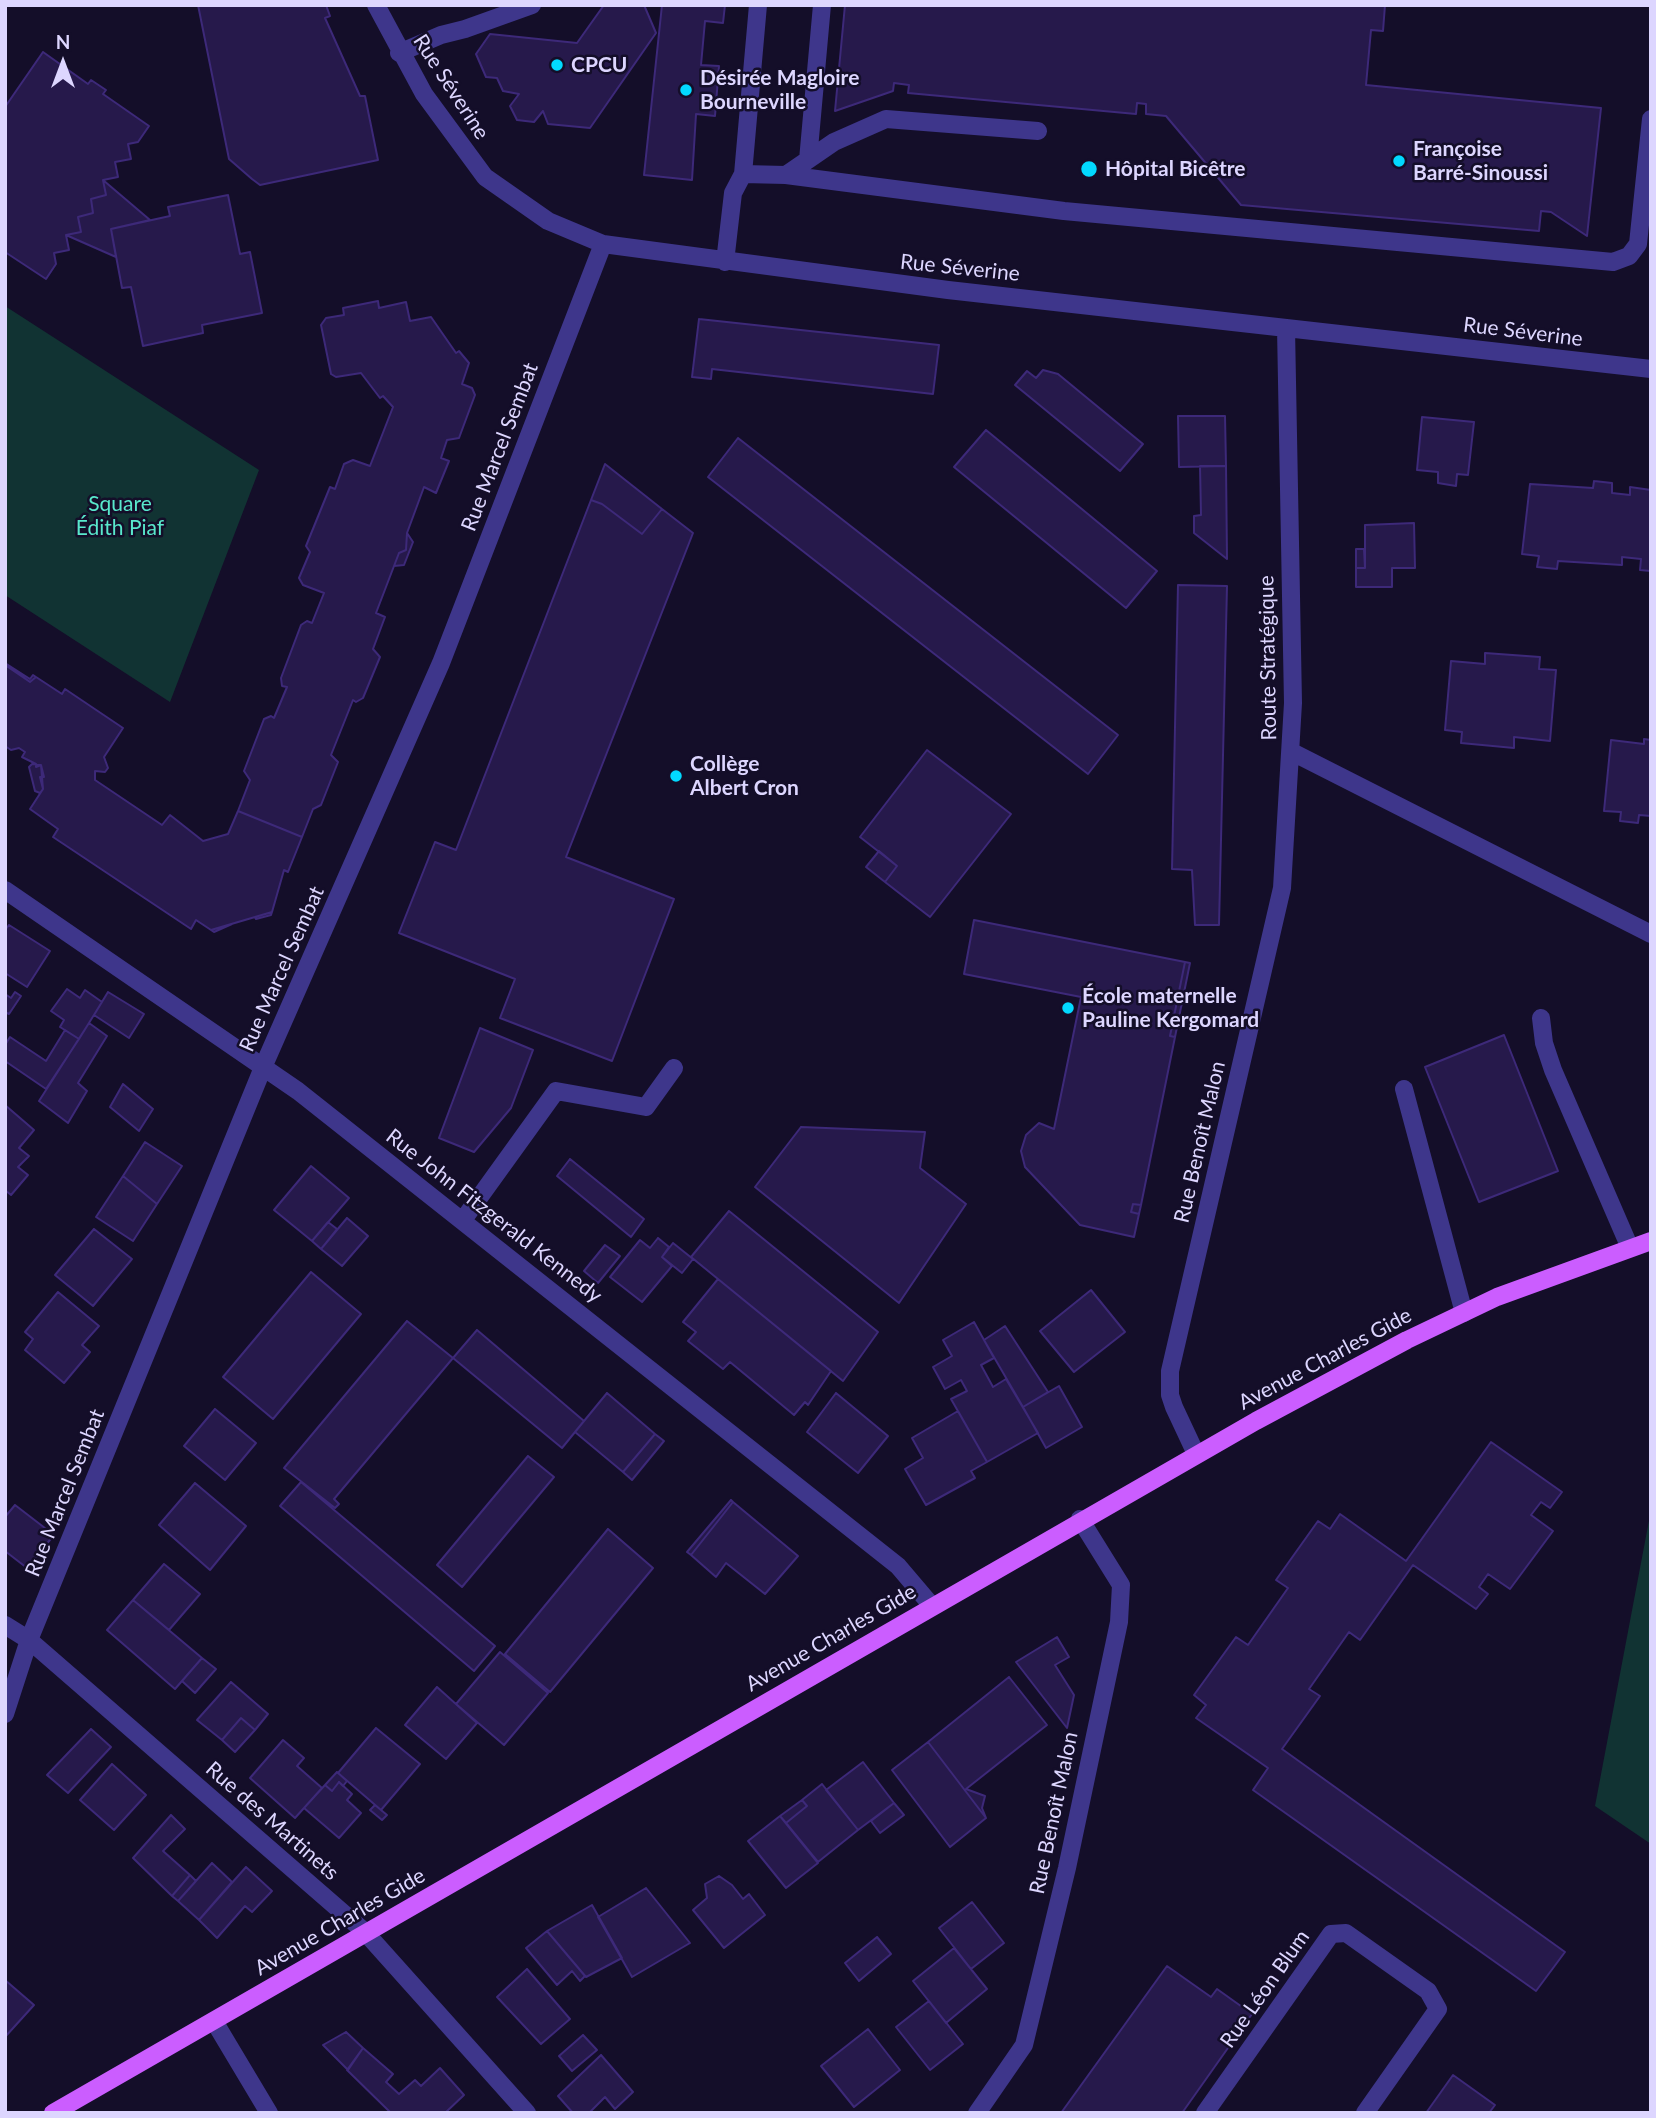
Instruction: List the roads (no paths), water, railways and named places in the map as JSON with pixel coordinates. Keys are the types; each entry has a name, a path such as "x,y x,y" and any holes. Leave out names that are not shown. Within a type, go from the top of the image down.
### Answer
{"main road":[{"name":"Avenue Charles Gide","path":"53,2113 1196,1454 1407,1340 1497,1297 1651,1241"}],"street":[{"name":"Rue Séverine","path":"376,5 399,53 431,104 485,177 548,221 603,244 725,262 1651,369"},
{"path":"399,53 441,35 532,5"},
{"path":"725,262 733,193 743,174 758,5"},
{"path":"808,160 822,5"},
{"path":"743,174 786,176 1064,211 1613,262 1629,256 1638,244 1651,118"},
{"path":"786,176 834,142 887,119 1038,131"},
{"name":"Rue Marcel Sembat","path":"5,1714 29,1640 264,1066 441,663 603,244"},
{"name":"Route Stratégique","path":"1286,328 1292,752 1651,934"},
{"name":"Rue Benoît Malon","path":"1196,1454 1170,1395 1170,1371 1282,888 1292,752"},
{"name":"Rue John Fitzgerald Kennedy","path":"5,890 264,1066 463,1220 898,1566 932,1606"},
{"path":"1541,1018 1544,1043 1553,1070 1630,1248"},
{"path":"463,1220 556,1091 646,1107 674,1068"},
{"path":"1404,1089 1464,1313"},
{"name":"Rue Benoît Malon","path":"977,2113 1024,2045 1067,1868 1119,1622 1121,1584 1080,1520"},
{"name":"Rue des Martinets","path":"5,1625 29,1640 365,1932 527,2113"},
{"name":"Rue Léon Blum","path":"1205,2113 1331,1934 1346,1933 1428,1991 1438,2009 1365,2113"},
{"path":"214,2021 269,2113"}],"place":[{"name":"CPCU","path":"557,65"},
{"name":"Désirée Magloire Bourneville","path":"686,90"},
{"name":"Françoise Barré-Sinoussi","path":"1399,161"},
{"name":"Hôpital Bicêtre","path":"1089,169"},
{"name":"Collège Albert Cron","path":"676,776"},
{"name":"École maternelle Pauline Kergomard","path":"1068,1008"}],"park label":[{"name":"Square Édith Piaf","path":"120,516"}]}
